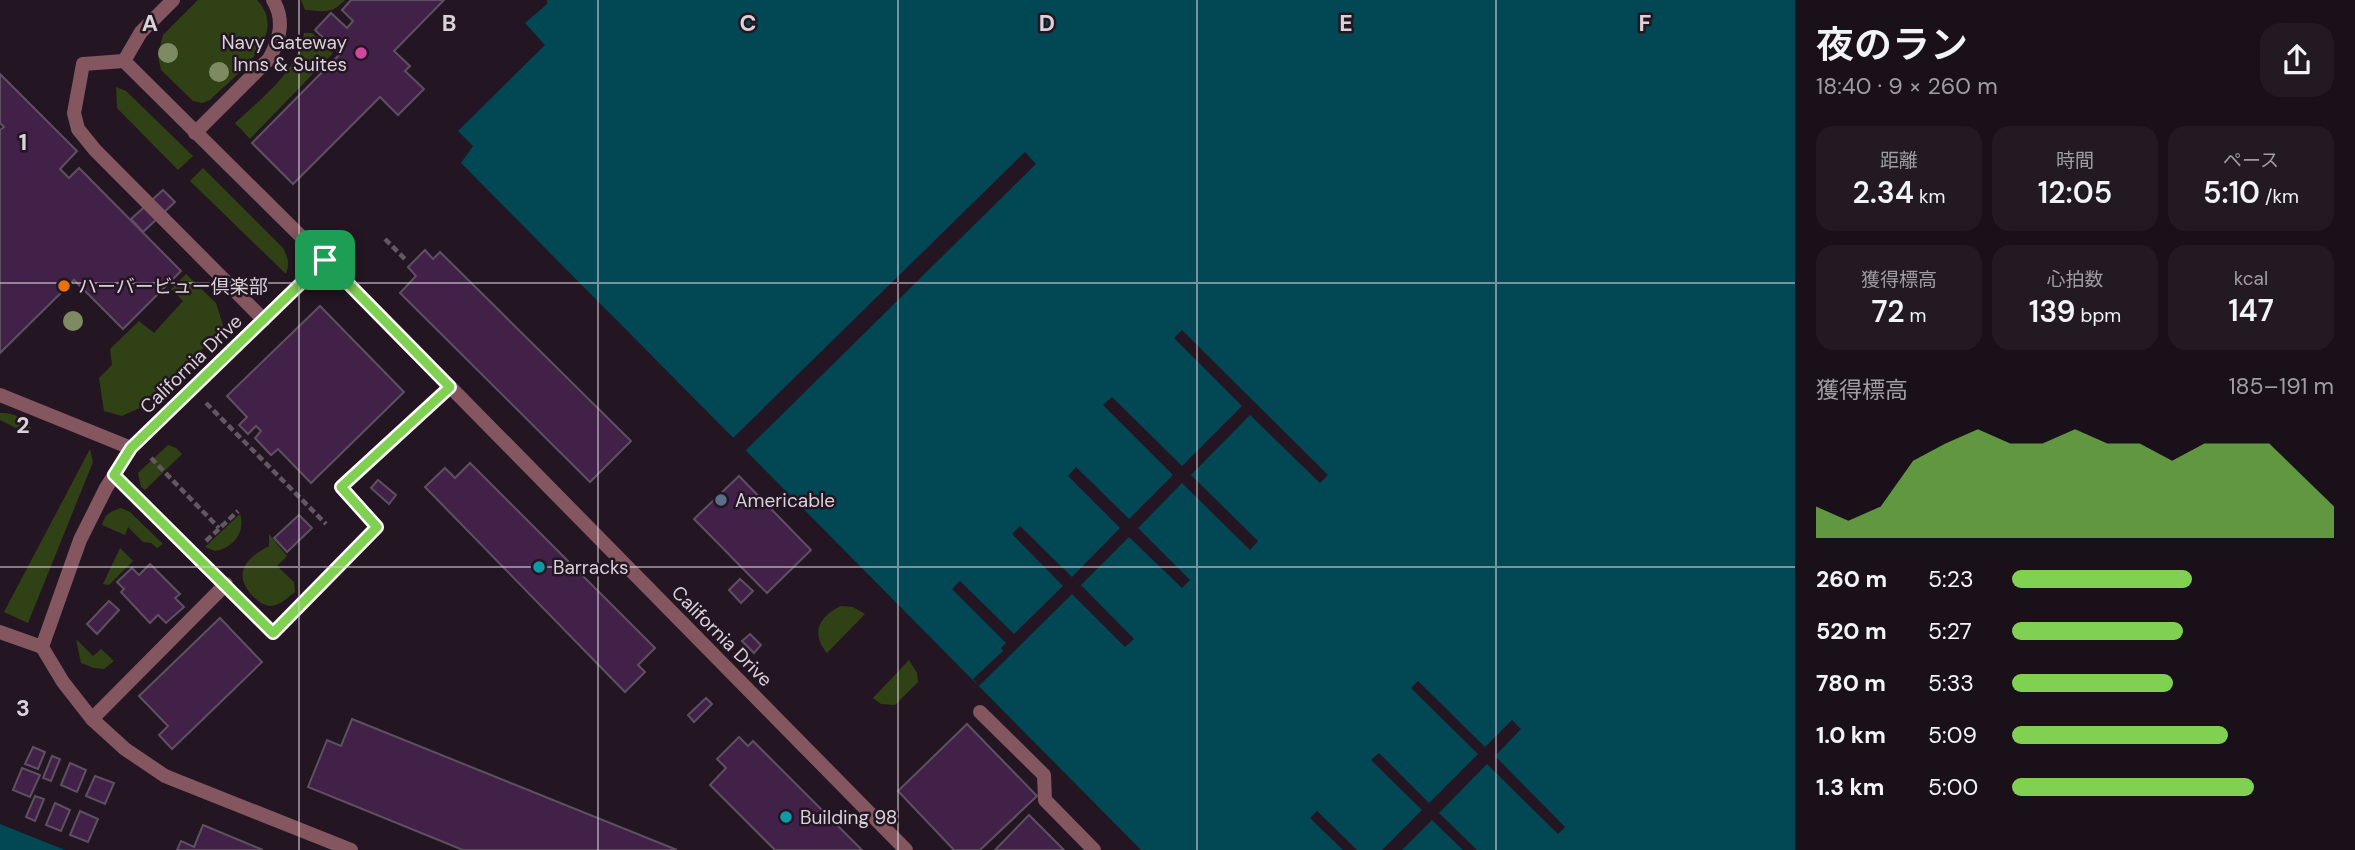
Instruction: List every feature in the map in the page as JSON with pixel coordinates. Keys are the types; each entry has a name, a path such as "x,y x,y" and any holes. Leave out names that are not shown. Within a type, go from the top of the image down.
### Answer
{"street":[{"path":"124,61 141,33 173,0"},
{"path":"195,133 270,59 277,45 281,25 279,11 273,0"},
{"path":"264,320 95,150 78,129 74,113 83,64 124,61 325,260"},
{"name":"California Drive","path":"42,647 80,540 131,448 325,260 906,850"},
{"path":"114,475 273,633 377,527 341,487 450,387"},
{"path":"0,395 131,448"},
{"path":"92,719 226,584"},
{"path":"0,632 42,647 63,682 92,719 125,749 165,776 351,850"},
{"path":"980,712 1044,775 1045,800 1094,850"}],"path":[{"path":"385,239 407,260"},
{"path":"205,402 326,524"},
{"path":"150,457 219,528"},
{"path":"203,544 238,511"}],"green space":[{"path":"198,0 257,0 266,14 267,27 263,41 244,67 210,100 202,103 193,101 161,70 158,55 163,35"},
{"path":"301,0 345,0 336,8 322,11 305,10"},
{"path":"304,33 312,33 333,53 250,139 235,123 286,72 300,47"},
{"path":"116,87 126,91 193,156 178,170 117,108"},
{"path":"203,168 283,248 288,261 286,274 190,181"},
{"path":"186,274 216,303 224,328 142,407 122,416 104,411 99,378 112,365 110,349 139,321 154,333 183,301 171,289"},
{"path":"0,413 21,419 31,428 30,435 0,420"},
{"path":"168,445 182,454 145,490 141,487 138,473"},
{"path":"90,449 93,462 28,623 4,612"},
{"path":"121,508 130,512 163,544 157,548 151,543 143,542 128,527 125,535 102,525 109,513"},
{"path":"240,514 241,527 232,543 215,551 205,547"},
{"path":"269,534 287,556 277,566 294,582 295,592 274,606 255,598 243,579 243,572 249,560 269,546"},
{"path":"120,548 133,561 109,585 103,584"},
{"path":"841,606 853,607 865,614 827,653 819,638 819,626 827,615"},
{"path":"76,639 93,656 101,649 114,661 104,669 81,663"},
{"path":"909,660 917,673 918,682 895,705 881,704 873,698"}],"water":[{"path":"547,0 1795,0 1795,850 1141,850 461,163 473,146 458,131 545,45 525,23 547,4"},
{"path":"0,824 65,850 0,850"}],"pier":[{"path":"1025,152 1036,164 745,451 732,439"},
{"path":"1182,330 1328,475 1320,483 1250,415 1191,475 1258,541 1250,550 1182,483 1138,528 1190,580 1182,588 1129,537 1081,585 1134,639 1125,647 1072,594 979,686 973,679 1003,651 1001,648 1006,643 952,589 960,581 1014,634 1063,586 1012,534 1020,526 1072,577 1120,528 1068,476 1076,467 1129,519 1173,475 1103,405 1112,397 1182,466 1242,406 1174,338"},
{"path":"1418,681 1485,747 1512,720 1521,729 1495,756 1565,827 1558,834 1487,764 1439,813 1477,850 1463,850 1432,820 1402,850 1382,850 1422,810 1371,760 1379,753 1429,803 1478,754 1411,688"},
{"path":"1317,811 1357,850 1343,850 1310,818"}],"building":[{"path":"351,0 444,0 394,51 410,66 405,71 424,89 398,115 380,97 293,184 252,143 340,54 315,30 331,13 347,28 353,21 342,10"},
{"path":"0,74 77,151 60,169 69,178 79,168 181,271 123,329 74,280 0,353 0,130 4,127 0,123"},
{"path":"163,190 175,202 143,232 131,219"},
{"path":"425,250 433,259 440,252 631,441 590,482 400,293 416,276 408,267"},
{"path":"320,306 404,392 311,483 278,449 271,455 255,438 261,431 256,426 248,434 239,425 247,417 227,396"},
{"name":"Barracks","path":"470,463 655,648 638,665 645,672 625,692 425,487 445,468 455,478"},
{"path":"739,476 811,550 767,593 694,519"},
{"path":"378,480 396,495 389,504 371,488"},
{"path":"299,515 312,528 287,552 274,538"},
{"path":"150,564 180,594 175,598 184,607 166,623 158,615 150,623 121,592 124,589 117,582 132,568 139,575"},
{"path":"740,579 753,591 741,603 729,590"},
{"path":"109,601 119,610 97,634 87,624"},
{"path":"220,618 262,662 172,749 159,735 168,726 139,696"},
{"path":"750,634 761,645 754,653 742,641"},
{"path":"706,698 712,704 694,722 688,715"},
{"path":"352,719 677,850 463,850 308,787 327,740 341,746"},
{"path":"967,724 1037,796 980,850 954,850 898,791"},
{"name":"Building 98","path":"739,737 748,746 753,741 862,850 775,850 710,785 726,768 717,759"},
{"path":"33,747 45,752 38,769 25,764"},
{"path":"52,756 60,759 51,781 43,778"},
{"path":"70,763 86,770 77,792 61,785"},
{"path":"22,768 40,775 30,797 13,790"},
{"path":"95,776 114,783 105,804 86,796"},
{"path":"35,796 44,799 35,821 26,817"},
{"path":"55,803 70,810 61,831 46,825"},
{"path":"80,811 98,819 88,842 70,835"},
{"path":"1029,815 1064,850 995,850"},
{"path":"203,825 263,850 177,850 181,841 194,847"}],"place":[{"name":"Navy Gateway Inns & Suites","path":"361,53"},
{"name":"ハーバービュー倶楽部","path":"64,286"},
{"name":"Americable","path":"721,500"},
{"name":"Barracks","path":"539,567"},
{"name":"Building 98","path":"786,817"}],"route":[{"path":"325,260 450,387 341,487 377,527 273,633 114,475 131,448 325,260"}]}
